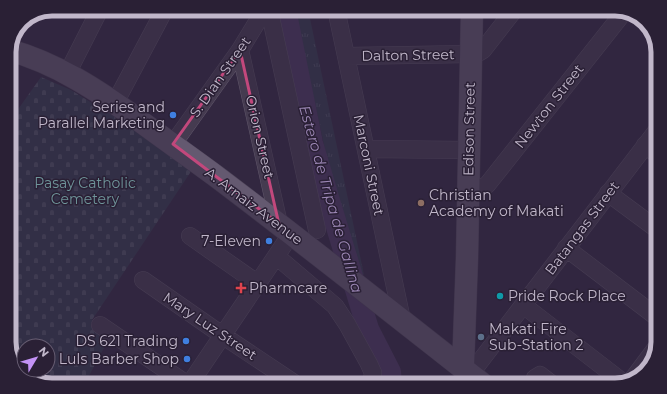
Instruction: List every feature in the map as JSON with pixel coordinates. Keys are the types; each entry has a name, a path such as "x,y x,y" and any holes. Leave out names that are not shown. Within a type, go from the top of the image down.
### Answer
{"main road":[{"name":"Edison Street","path":"470,378 468,188 472,16"},
{"name":"A. Arnaiz Avenue","path":"16,52 49,64 91,87 173,144 285,229 315,240 376,299 470,378"}],"street":[{"path":"67,74 96,16"},
{"path":"115,103 161,16"},
{"name":"S. Dian Street","path":"173,144 240,50 261,16"},
{"path":"270,16 315,240"},
{"name":"Marconi Street","path":"337,16 402,320"},
{"path":"471,54 478,53 482,50 509,16"},
{"name":"Newton Street","path":"468,188 478,189 487,185 621,16"},
{"name":"Orion Street","path":"240,50 285,229"},
{"name":"Dalton Street","path":"346,56 471,54"},
{"path":"366,149 469,150"},
{"name":"Batangas Street","path":"470,378 608,193 651,151"},
{"path":"608,193 651,225"},
{"path":"194,378 276,256 285,229"},
{"path":"190,236 257,283"},
{"path":"566,248 651,313"},
{"path":"276,256 334,306 347,324 369,364 372,373 372,378"},
{"name":"Mary Luz Street","path":"143,280 286,378"},
{"path":"523,305 618,378"},
{"path":"100,324 179,378"},
{"path":"535,378 540,375 544,378"}],"highlighted area":[{"path":"240,50 275,207 279,224 173,144"}],"green space":[{"path":"296,16 309,16 364,275 354,267 334,190"},
{"name":"Pasay Catholic Cemetery","path":"41,77 71,90 118,119 192,170 92,320 112,333 88,378 56,378 56,338 16,338 16,112"}],"waterway":[{"name":"Estero de Tripa de Gallina","path":"286,16 312,143 368,329 390,372 390,378"}],"place":[{"name":"Series and Parallel Marketing","path":"173,115"},
{"name":"Christian Academy of Makati","path":"421,203"},
{"name":"7-Eleven","path":"269,241"},
{"name":"Pharmcare","path":"241,288"},
{"name":"Pride Rock Place","path":"500,296"},
{"name":"Makati Fire Sub-Station 2","path":"481,337"},
{"name":"DS 621 Trading","path":"186,341"},
{"name":"LuIs Barber Shop","path":"187,359"}]}
